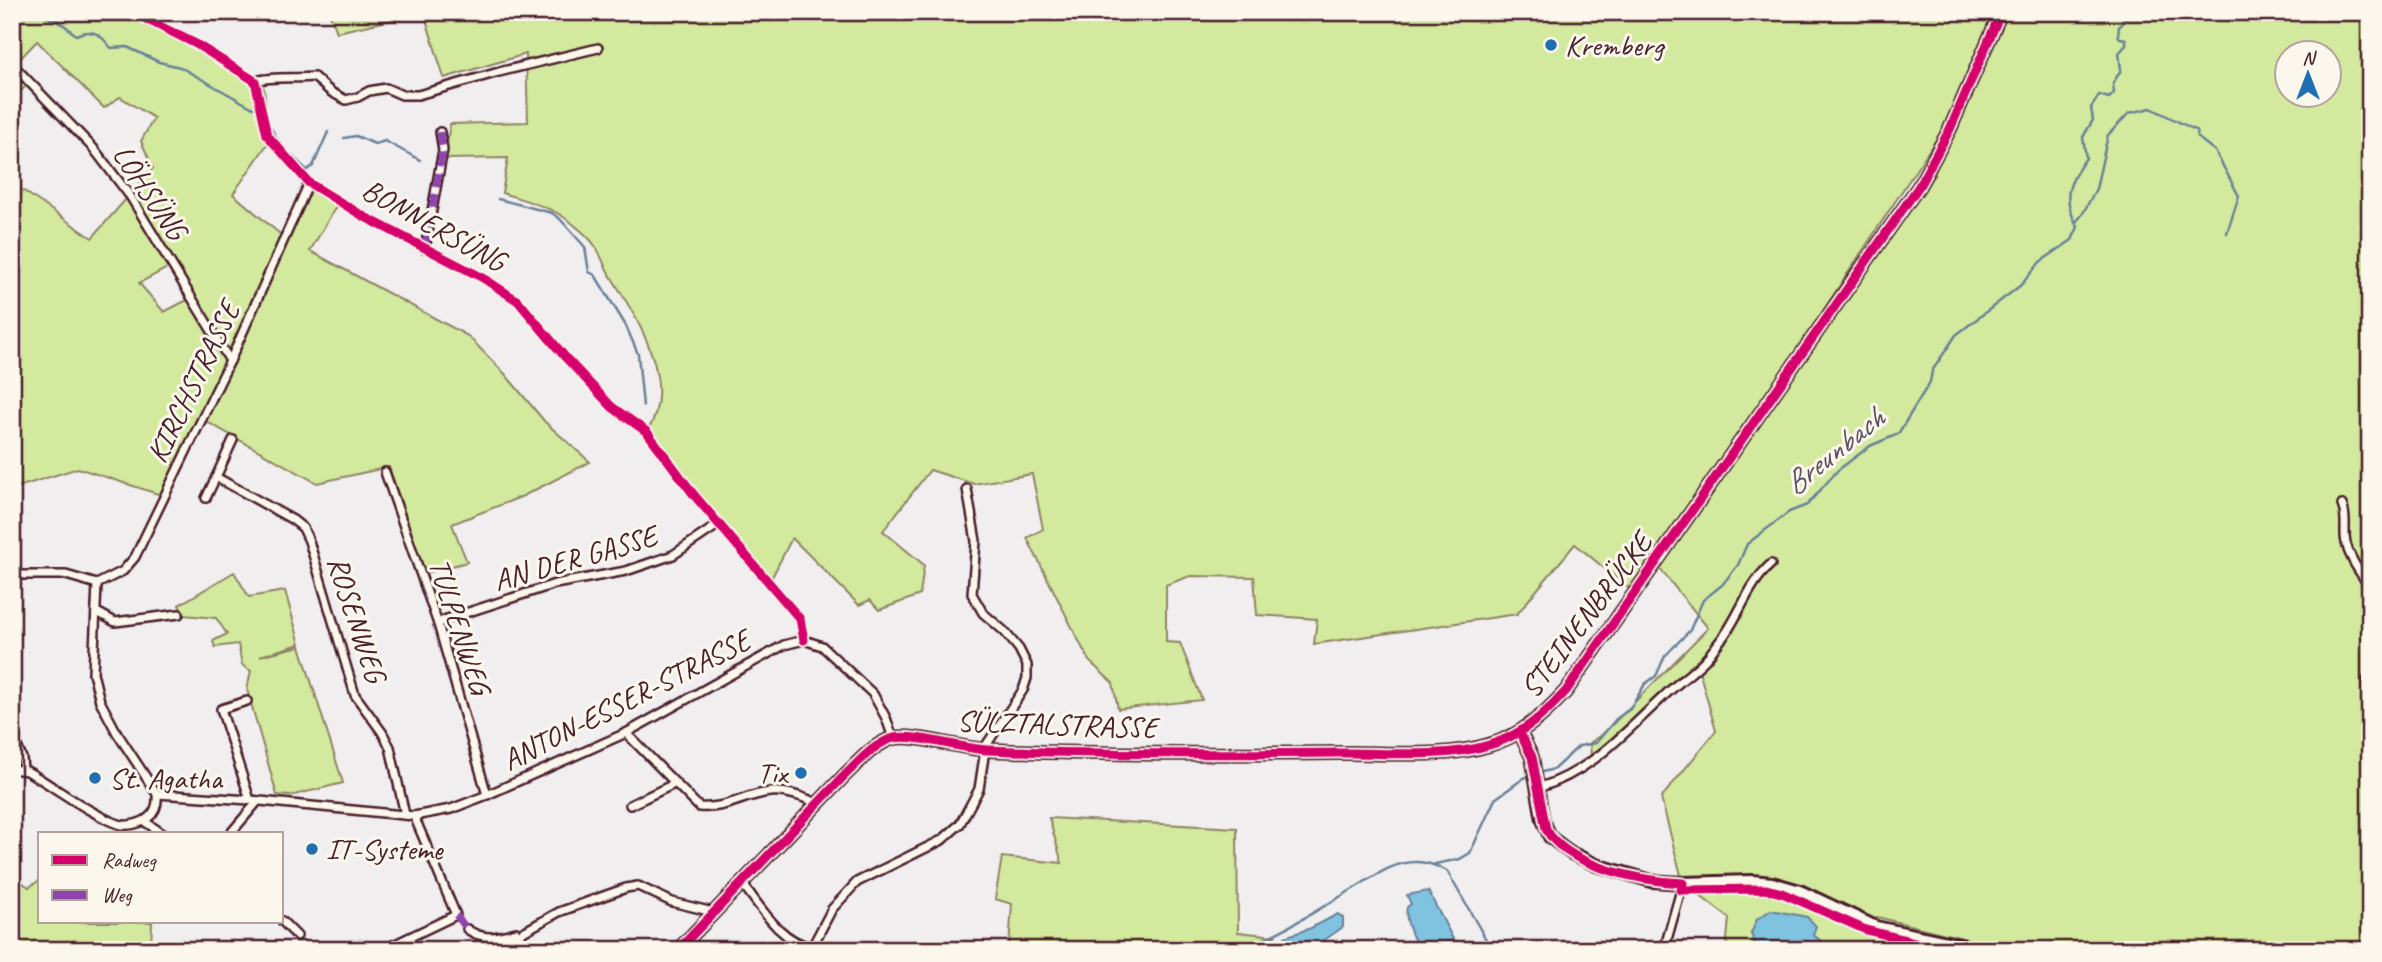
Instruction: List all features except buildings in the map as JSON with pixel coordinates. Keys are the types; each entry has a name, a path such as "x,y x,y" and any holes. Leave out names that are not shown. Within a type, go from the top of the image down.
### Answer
{"main road":[{"name":"STEINENBRÜCKE","path":"1984,950 1876,927 1800,891 1772,883 1652,881 1623,874 1571,853 1550,836 1546,829 1532,757 1520,733 1545,714 1566,691 1919,186 1950,129 2001,12"},
{"name":"SÜLZTALSTRASSE","path":"893,738 984,750 1220,754 1419,753 1460,752 1490,745 1520,733"},
{"path":"678,950 873,749 893,738"}],"street":[{"path":"132,12 196,44 255,81 264,78 290,80 314,77 331,92 346,100 386,88 402,95 418,95 598,48"},
{"name":"LÖHSÜNG","path":"12,64 94,149 130,196 230,361"},
{"name":"BONNERSÜNG","path":"255,81 267,135 309,183 363,216 483,278 519,301 565,357 612,407 647,432 732,540 800,619 804,640"},
{"name":"BONNERSÜNG","path":"425,249 443,150 440,132"},
{"name":"KIRCHSTRASSE","path":"97,584 123,571 135,557 230,361 309,183"},
{"path":"206,498 233,440"},
{"name":"TULPENWEG","path":"385,472 438,624 487,795"},
{"name":"ROSENWEG","path":"216,477 303,528 355,695 390,747 405,815"},
{"path":"742,883 782,932 812,948 832,909 857,882 942,840 960,824 979,789 984,750 1023,690 1027,678 1027,665 1019,649 1004,631 983,613 972,594 975,541 967,489"},
{"path":"2342,505 2346,513 2345,540 2350,556 2370,587"},
{"name":"AN DER GASSE","path":"438,624 555,584 626,571 673,555 719,524"},
{"path":"1537,784 1557,782 1601,756 1705,660 1734,622 1742,601 1758,576 1771,564"},
{"path":"12,575 66,575 97,584 93,673 100,701 117,733 157,794 158,804 152,816 144,821 125,825 108,819 23,770 12,769"},
{"path":"97,612 115,622 179,614"},
{"path":"804,640 822,646 873,694 893,738"},
{"name":"ANTON-ESSER-STRASSE","path":"157,794 254,800 414,816 451,809 626,733 784,645 804,640"},
{"path":"2370,674 2367,681 2370,712"},
{"path":"231,832 254,800 221,709 247,701"},
{"path":"626,733 699,807 716,808 772,792 819,804"},
{"path":"12,734 22,758 23,770"},
{"path":"630,805 674,784"},
{"path":"383,950 456,915 414,816"},
{"path":"144,821 160,832"},
{"path":"1664,950 1683,883"},
{"path":"491,950 559,912 626,888 638,886 672,902 713,912"},
{"path":"284,923 297,936"},
{"path":"467,929 475,935 487,938 522,933"}],"green space":[{"path":"12,12 126,12 196,47 264,88 270,140 233,194 287,240 311,188 337,205 310,251 468,336 505,374 545,422 590,462 523,496 452,524 467,562 425,573 389,467 317,483 198,417 161,495 78,468 12,489","holes":["37,41 104,108 120,97 154,118 141,141 153,168 92,238 21,189 16,96 30,82 14,65","171,266 191,298 164,312 139,283"]},
{"path":"329,12 1993,12 1943,129 1780,376 1632,591 1575,544 1517,614 1314,644 1317,619 1257,615 1254,577 1190,576 1166,585 1166,642 1180,643 1202,700 1118,709 1113,683 1089,661 1027,538 1043,529 1032,474 974,484 930,470 883,531 924,565 920,595 879,610 870,600 859,605 792,538 770,581 719,524 647,432 656,412 656,371 641,329 594,245 556,212 502,193 508,158 445,159 450,124 528,122 526,54 444,78 424,13 337,32"},
{"path":"1997,12 2370,12 2370,950 2010,950 1877,917 1876,926 1984,950 1833,950 1813,935 1751,933 1758,950 1726,950 1729,918 1683,883 1661,798 1716,731 1697,663 1606,749 1591,757 1590,743 1606,731 1708,628 1656,564 1934,175"},
{"path":"234,572 249,597 285,591 300,644 260,656 300,646 343,783 290,796 277,795 247,689 251,671 242,665 238,644 215,647 213,641 227,634 216,618 184,615 179,605"},
{"path":"1049,818 1237,828 1238,932 1275,936 1257,950 946,950 948,943 1009,946 1012,904 995,899 1002,857 1062,863"},
{"path":"12,876 29,887 38,881 38,923 152,923 151,950 12,950"}],"water":[{"path":"1428,891 1453,939 1436,950 1419,950 1408,923 1406,912 1411,904 1407,895"},
{"path":"1771,910 1807,917 1816,926 1813,935 1833,950 1758,950 1751,934 1757,919"},
{"path":"1338,914 1343,918 1343,927 1310,950 1287,950 1285,937"}],"waterway":[{"path":"37,12 64,25 76,35 92,32 111,48 127,47 159,62 180,67 253,108"},
{"name":"Breunbach","path":"1539,773 1554,769 1579,746 1596,743 1616,719 1630,709 1645,684 1656,676 1665,656 1690,630 1703,600 1722,585 1738,565 1747,544 1789,512 1807,505 1838,470 1870,446 1898,434 1930,382 1932,371 1956,335 2021,285 2040,262 2072,240 2078,227 2070,208 2069,191 2086,158 2083,137 2093,120 2091,108 2099,95 2109,98 2114,93 2113,83 2121,70 2119,53 2126,45 2126,39 2118,35 2119,27 2129,12"},
{"path":"2075,223 2096,189 2108,135 2129,113 2151,108 2197,131 2197,137 2215,151 2239,196 2227,233"},
{"path":"266,113 276,137 307,170 313,166 328,132"},
{"path":"344,138 356,136 375,144 385,141 420,160"},
{"path":"498,199 552,213 585,247 589,272 595,275 626,326 638,354 643,406"},
{"name":"Breunbach","path":"1435,864 1460,859 1470,853 1495,799 1524,778 1533,775"},
{"path":"1206,950 1239,948 1255,943 1384,871 1395,866 1419,862 1447,871 1492,950"}],"marked path":[{"path":"425,249 443,150 440,132"},
{"path":"456,915 467,929"}],"cycle path":[{"path":"132,12 196,44 255,81 267,135 309,183 363,216 483,278 518,301 612,407 647,432 694,495 800,619 804,640"},
{"path":"678,950 844,776 873,749 894,738 914,738 978,749 1032,752 1414,754 1453,752 1489,745 1531,724 1566,691 1919,186 1950,129 2001,12"},
{"path":"1520,733 1532,757 1546,829 1556,842 1570,853 1607,870 1647,879 1683,883 1681,890 1765,889 1782,893 1866,930 1948,950"}],"place":[{"name":"Kremberg","path":"1551,45"},
{"name":"Tix","path":"801,773"},
{"name":"St. Agatha","path":"95,778"},
{"name":"IT-Systeme","path":"312,849"}]}
